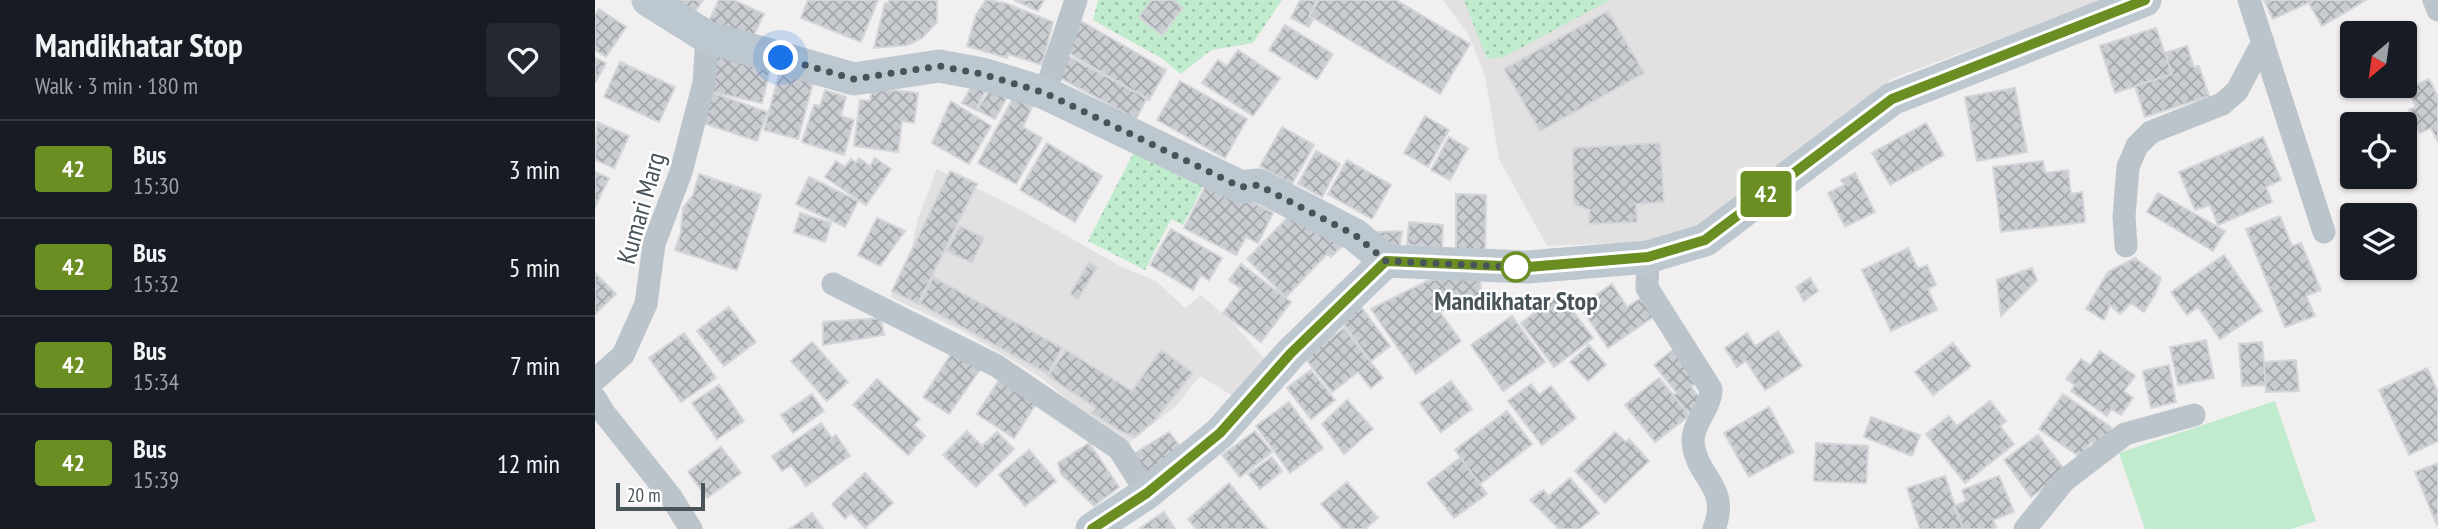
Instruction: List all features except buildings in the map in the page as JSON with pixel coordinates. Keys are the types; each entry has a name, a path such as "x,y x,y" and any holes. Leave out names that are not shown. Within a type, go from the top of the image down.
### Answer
{"main road":[{"path":"648,0 707,37 854,79 939,66 982,74 1045,93 1241,187 1258,185 1355,235 1386,261 1528,267 1648,257 1705,240 1892,99 2145,0"},
{"path":"1092,529 1147,493 1220,433 1291,353 1386,261"}],"street":[{"path":"1045,93 1076,0"},
{"path":"2249,0 2324,232"},
{"path":"2434,0 2438,10"},
{"name":"Kumari Marg","path":"595,380 623,355 646,304 654,244 681,172 704,83 707,37"},
{"path":"2126,246 2124,217 2128,167 2137,146 2151,132 2222,104 2237,92 2263,42"},
{"path":"1648,257 1647,288 1711,389 1711,398 1693,438 1695,453 1719,499 1719,516 1714,529"},
{"path":"833,284 997,366 1119,449 1147,493"},
{"path":"595,398 671,497 691,529"},
{"path":"2025,529 2065,480 2125,434 2194,415"}],"shaded area":[{"path":"1443,0 2129,0 2073,12 1893,78 1720,219 1644,242 1547,246 1499,159 1485,76 1469,36"},
{"path":"937,169 1019,209 1120,266 1156,281 1185,308 1201,295 1233,323 1267,362 1235,397 1200,376 1176,406 1123,447 1042,378 961,330 890,297 910,256 918,218"}],"green space":[{"path":"1098,0 1282,0 1253,43 1211,50 1181,74 1161,58 1093,20"},
{"path":"1464,0 1610,0 1504,57 1487,59"},
{"path":"1137,146 1205,182 1183,225 1171,219 1145,270 1088,241"},
{"path":"2275,401 2316,521 2291,529 2145,529 2119,453"}],"bus line":[{"name":"42","path":"1092,529 1147,493 1220,433 1291,353 1386,261 1528,267 1648,257 1705,240 1892,99 2145,0"}],"place":[{"name":"Mandikhatar Stop","path":"1516,267"}],"route":[{"path":"781,58 854,79 939,66 982,74 1045,93 1241,187 1258,185 1355,235 1386,261 1516,267"}]}
